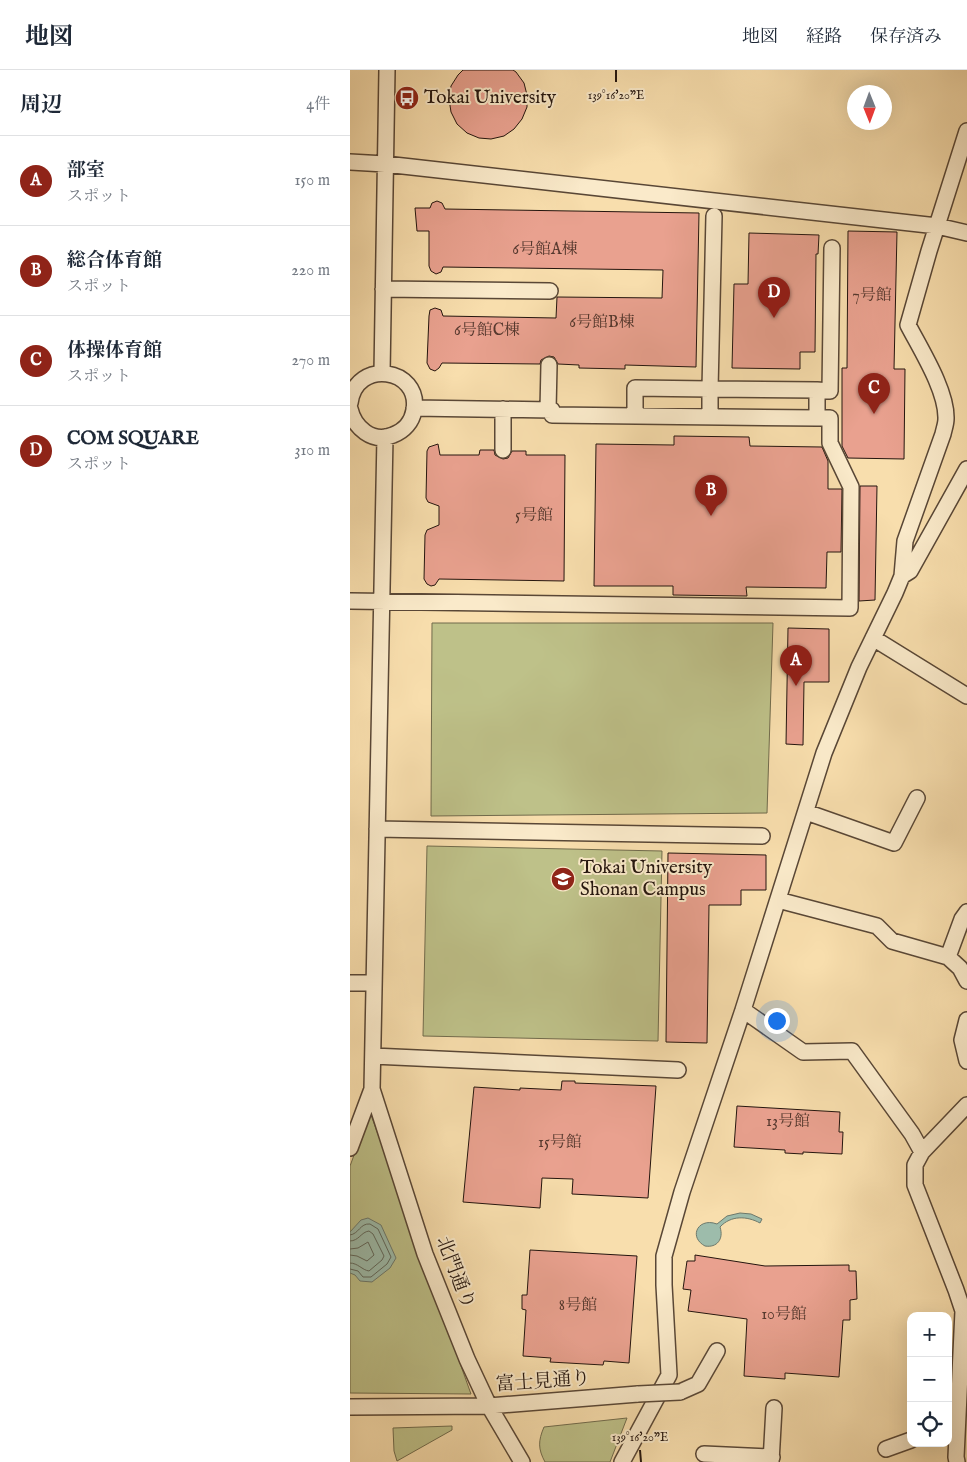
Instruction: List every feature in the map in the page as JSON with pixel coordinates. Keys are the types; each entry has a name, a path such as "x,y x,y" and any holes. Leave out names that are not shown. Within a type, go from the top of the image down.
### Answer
{"street":[{"path":"382,373 387,70"},
{"path":"622,1462 669,1375 664,1256 682,1192 743,1010 824,753 859,666 902,576 905,541 936,457 946,419 940,388 908,325 967,131"},
{"path":"350,162 385,164 937,226 967,233"},
{"path":"710,416 714,216"},
{"path":"635,416 635,388 830,391 832,248"},
{"path":"383,289 550,291"},
{"path":"548,410 549,364"},
{"path":"350,403 356,386 363,379 372,374 382,373 392,374 408,386 413,395 414,408 413,416 407,426 399,433 385,437 367,434 358,427 352,418 350,409"},
{"path":"816,418 817,390"},
{"path":"350,601 850,608 851,487 830,443 830,418 552,415 552,410 414,408"},
{"path":"502,409 503,450"},
{"path":"350,1148 372,1088 385,437"},
{"path":"902,576 910,571 967,469"},
{"path":"873,638 967,696"},
{"path":"806,812 894,843 917,798"},
{"path":"377,829 762,836"},
{"path":"778,900 877,926 892,942 948,958 960,968 967,981"},
{"path":"948,958 962,920 967,912"},
{"path":"350,983 374,983"},
{"path":"743,1010 803,1052 852,1051 912,1134 922,1152"},
{"path":"967,1020 962,1040 967,1061"},
{"path":"373,1056 678,1070"},
{"name":"北門通り","path":"372,1088 425,1254 467,1359 489,1406 522,1462"},
{"path":"957,1462 953,1425 963,1312 915,1185 915,1165 922,1152 967,1104"},
{"name":"富士見通り","path":"350,1407 489,1406 680,1392 698,1384 717,1351"},
{"path":"704,1454 771,1460 774,1408"},
{"path":"886,1449 907,1441"}],"green space":[{"path":"432,623 773,623 767,813 431,816"},
{"path":"427,846 662,851 658,1041 423,1036"},
{"path":"370,1112 471,1394 350,1393 350,1166"},
{"path":"627,1418 610,1462 545,1462 540,1445 544,1427"},
{"path":"452,1426 452,1430 397,1461 394,1451 393,1428"}],"water":[{"path":"740,1213 751,1214 762,1219 760,1223 745,1218 729,1220 720,1227 720,1239 713,1246 705,1246 697,1238 697,1229 705,1223 717,1224 727,1216"},
{"path":"368,1218 381,1225 396,1258 390,1268 372,1282 360,1281 355,1275 350,1273 350,1232 361,1220"}],"building":[{"path":"463,70 513,70 516,72 524,83 527,107 522,119 514,129 504,136 491,139 479,138 467,133 457,124 451,112 449,99 451,86"},
{"path":"437,201 442,203 445,209 699,213 696,367 625,365 625,369 579,368 579,365 558,364 554,357 549,356 541,360 540,364 442,363 435,371 430,369 427,363 429,316 430,310 435,308 441,310 443,316 556,318 557,297 662,298 663,270 443,267 441,272 436,274 431,271 429,266 429,231 417,231 415,208 430,208 432,203"},
{"path":"848,231 897,232 894,369 905,369 904,459 848,458 842,446 842,368 847,368"},
{"path":"749,233 819,235 818,254 816,254 815,352 800,352 800,369 732,368 734,284 748,284"},
{"path":"674,436 749,437 750,446 822,447 828,461 828,489 842,489 841,552 827,552 826,588 746,587 747,596 673,595 673,586 594,586 596,444 674,445"},
{"path":"438,444 440,455 479,455 480,450 494,450 495,455 503,459 508,458 512,451 526,451 526,455 565,455 564,581 439,579 435,585 427,584 424,579 425,535 427,530 439,525 439,506 428,502 426,498 427,451 429,447"},
{"path":"860,486 877,486 875,600 859,601"},
{"path":"788,628 829,629 829,682 804,682 803,745 786,744"},
{"path":"668,853 766,855 766,890 741,890 741,905 709,905 707,1043 666,1042"},
{"path":"562,1081 656,1086 648,1198 572,1194 573,1179 542,1178 540,1208 463,1202 474,1087 561,1090"},
{"path":"737,1106 840,1112 839,1132 843,1132 842,1154 785,1153 785,1150 734,1147"},
{"path":"530,1250 637,1256 629,1363 604,1361 603,1365 550,1362 551,1358 523,1356 526,1310 522,1309 522,1295 527,1295"},
{"path":"695,1255 765,1266 849,1265 849,1271 856,1271 857,1299 850,1300 850,1320 843,1320 839,1377 785,1373 785,1379 744,1376 747,1319 688,1311 691,1290 683,1289 687,1261 695,1261"}],"place":[{"name":"Tokai University","path":"407,98"},
{"name":"COM SQUARE","path":"774,318"},
{"name":"体操体育館","path":"874,414"},
{"name":"総合体育館","path":"711,516"},
{"name":"部室","path":"796,686"},
{"name":"Tokai University Shonan Campus","path":"563,879"}]}
